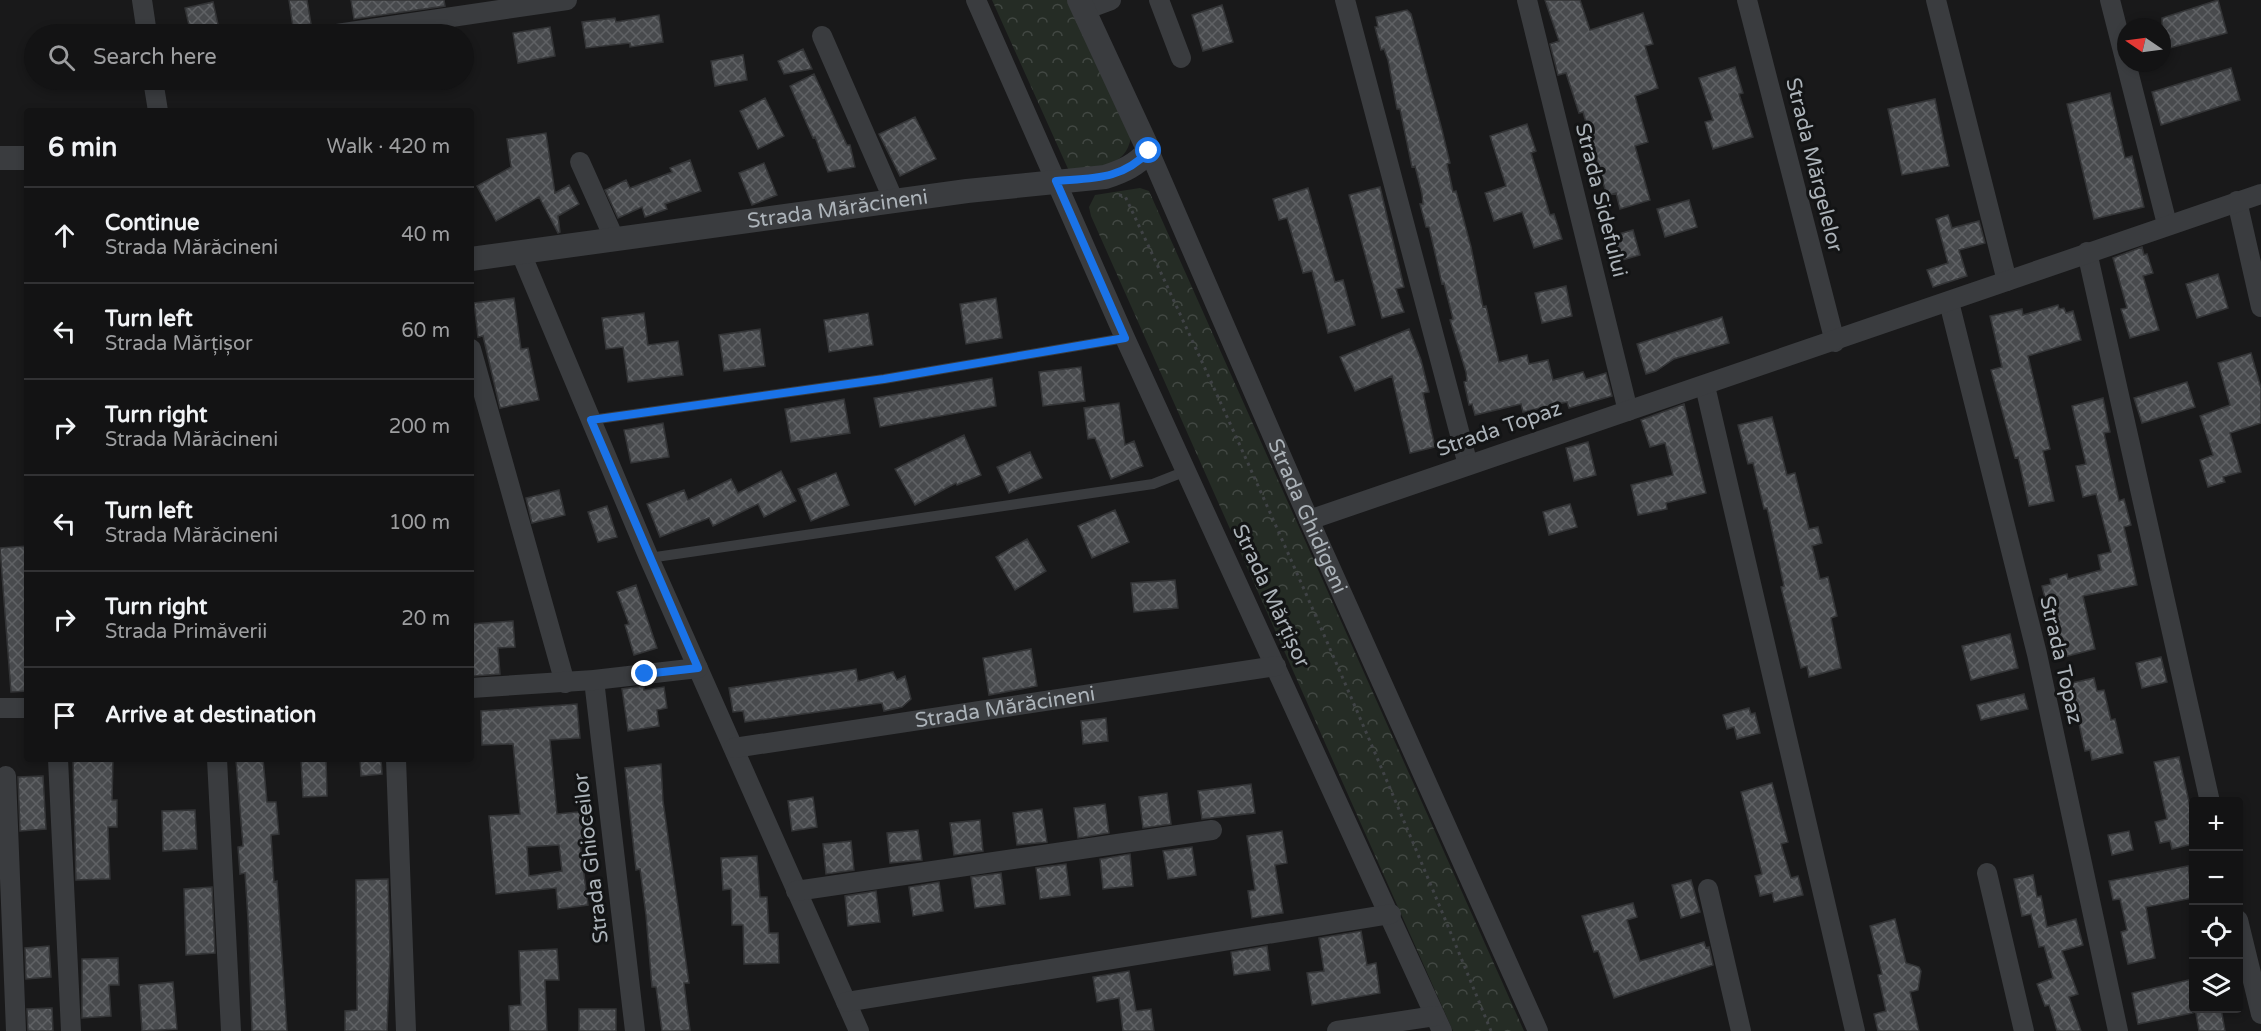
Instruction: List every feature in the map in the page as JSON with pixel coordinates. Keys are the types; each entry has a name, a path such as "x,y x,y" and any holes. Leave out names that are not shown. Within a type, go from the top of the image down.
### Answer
{"street":[{"path":"142,0 146,24"},
{"path":"405,24 567,0"},
{"name":"Strada Mărțișor","path":"976,0 1125,338 1439,1023"},
{"path":"1082,5 1111,0"},
{"path":"1159,0 1181,58"},
{"path":"1345,0 1468,465"},
{"name":"Strada Sidefului","path":"1527,0 1628,411"},
{"name":"Strada Mărgelelor","path":"1747,0 1835,342"},
{"path":"1936,0 2007,281"},
{"path":"2110,0 2167,224"},
{"name":"Strada Ghidigeni","path":"1082,5 1149,151 1309,520 1538,1031"},
{"path":"822,36 894,201"},
{"path":"155,90 158,108"},
{"name":"Strada Mărăcineni","path":"474,259 894,201 1105,177 1137,164 1149,151"},
{"path":"0,158 24,158"},
{"path":"580,162 614,238"},
{"name":"Strada Topaz","path":"1309,520 1835,342 2167,224 2261,194"},
{"path":"2237,201 2261,307"},
{"path":"520,251 649,558 859,1031"},
{"path":"2087,252 2209,797"},
{"name":"Strada Topaz","path":"1949,302 2037,654 2118,1031"},
{"path":"474,360 565,683"},
{"path":"1705,386 1855,1031"},
{"name":"Strada Mărăcineni","path":"734,748 1276,666"},
{"path":"474,688 565,683 698,668"},
{"name":"Strada Ghioceilor","path":"594,680 635,1031"},
{"path":"0,708 24,708"},
{"path":"58,762 71,1031"},
{"path":"217,762 231,1031"},
{"path":"396,762 406,1031"},
{"path":"6,776 16,1031"},
{"path":"796,891 1212,830"},
{"path":"1988,873 2024,1031"},
{"path":"1708,889 1741,1031"},
{"path":"846,1002 1391,914"},
{"path":"2243,940 2261,1014"},
{"path":"1337,1031 1439,1023"}],"lane":[{"path":"591,420 884,379 1125,338"},
{"path":"649,558 1153,484 1186,471"}],"path":[{"path":"1105,177 1118,194 1125,196 1194,343 1443,914 1491,1031"}],"green space":[{"path":"992,0 1069,0 1131,137 1123,155 1116,161 1099,167 1069,171"},
{"path":"1140,188 1149,191 1524,1031 1453,1031 1091,216 1089,207 1095,195"}],"building":[{"path":"289,0 307,0 311,24 293,24"},
{"path":"351,0 444,0 445,6 354,19"},
{"path":"1545,0 1580,0 1590,30 1643,13 1653,44 1645,46 1658,88 1635,96 1648,142 1635,146 1650,200 1620,209 1616,193 1607,196 1583,112 1579,113 1566,73 1558,75 1550,44 1559,41"},
{"path":"2218,0 2227,33 2171,48 2171,18 2162,18"},
{"path":"213,2 218,24 189,24 185,8"},
{"path":"1222,5 1233,42 1203,51 1192,15"},
{"path":"1407,10 1411,14 1442,130 1450,163 1447,164 1453,192 1456,191 1471,247 1483,307 1486,306 1499,362 1527,355 1529,364 1548,360 1553,380 1583,372 1586,379 1606,373 1612,396 1569,408 1567,402 1523,412 1521,404 1475,415 1472,404 1469,405 1464,382 1467,381 1466,372 1450,320 1453,319 1444,283 1442,284 1429,227 1426,227 1420,204 1423,204 1422,194 1415,166 1412,167 1400,109 1397,109 1388,60 1384,49 1381,50 1375,27 1378,27 1376,17"},
{"path":"659,15 663,42 630,47 630,43 586,48 582,22 615,18 616,22"},
{"path":"550,27 555,56 518,63 513,33"},
{"path":"803,49 812,69 784,74 778,61"},
{"path":"743,55 747,80 715,86 711,61"},
{"path":"1735,67 1743,93 1739,94 1753,137 1713,149 1705,122 1713,120 1699,78"},
{"path":"2231,68 2240,100 2161,125 2152,92"},
{"path":"814,74 847,145 850,145 855,167 828,172 815,137 813,138 790,86"},
{"path":"2110,93 2125,158 2132,156 2144,207 2094,219 2067,104"},
{"path":"765,98 784,136 758,149 740,111"},
{"path":"1935,99 1949,166 1902,175 1888,109"},
{"path":"915,117 936,159 900,176 879,134"},
{"path":"1527,124 1536,151 1531,153 1550,215 1554,214 1562,239 1534,248 1522,212 1494,221 1485,193 1506,186 1490,136"},
{"path":"546,133 555,193 569,185 579,204 558,216 560,232 558,233 539,197 496,221 477,186 511,167 507,139"},
{"path":"690,160 701,191 665,204 667,209 645,217 642,207 618,218 605,190 626,180 630,188 672,172 670,168"},
{"path":"764,163 777,195 752,205 739,173"},
{"path":"1380,187 1404,287 1396,289 1404,312 1382,318 1349,195"},
{"path":"1308,188 1335,282 1343,280 1355,325 1328,333 1312,271 1303,273 1287,218 1279,220 1273,199"},
{"path":"1689,200 1697,227 1665,237 1657,209"},
{"path":"1948,215 1952,228 1979,221 1985,243 1959,250 1967,276 1933,287 1927,270 1948,263 1936,219"},
{"path":"1633,230 1640,255 1615,262 1608,237"},
{"path":"2142,247 2144,255 2147,254 2153,273 2143,276 2159,330 2130,338 2121,309 2127,308 2113,258"},
{"path":"2218,274 2228,308 2197,318 2186,284"},
{"path":"1566,286 1572,316 1542,323 1535,293"},
{"path":"514,298 521,349 528,348 539,400 500,408 483,336 478,337 474,303"},
{"path":"996,298 1002,338 966,344 960,304"},
{"path":"2058,305 2059,309 2064,308 2066,313 2073,311 2081,340 2028,356 2050,449 2043,451 2054,501 2029,506 2018,457 2015,458 1991,370 2002,367 1990,316 2022,309 2023,315"},
{"path":"644,313 648,345 678,341 683,375 628,382 623,347 606,349 602,318"},
{"path":"868,313 873,345 829,352 824,320"},
{"path":"1722,317 1729,343 1674,359 1656,371 1646,374 1637,344"},
{"path":"760,329 765,366 724,371 719,335"},
{"path":"1409,329 1421,360 1429,392 1423,393 1435,447 1410,453 1392,376 1355,391 1340,357"},
{"path":"2251,353 2261,388 2261,423 2230,433 2241,472 2223,477 2225,482 2208,487 2200,460 2213,455 2200,416 2230,405 2218,363"},
{"path":"1081,367 1085,401 1043,406 1039,372"},
{"path":"992,378 996,406 880,427 874,398"},
{"path":"2187,382 2195,407 2142,423 2134,398"},
{"path":"2103,398 2110,432 2104,433 2119,501 2124,499 2131,525 2124,527 2137,585 2083,596 2095,649 2060,658 2042,586 2051,584 2050,579 2067,574 2068,579 2101,570 2098,555 2111,552 2096,494 2083,497 2076,466 2086,464 2072,406"},
{"path":"844,399 850,433 791,442 785,409"},
{"path":"1119,403 1125,445 1134,441 1143,466 1111,479 1095,438 1088,439 1084,408"},
{"path":"1684,404 1706,493 1666,503 1667,509 1638,515 1631,485 1673,475 1665,443 1650,447 1641,420"},
{"path":"1772,417 1787,475 1795,473 1809,529 1818,527 1822,543 1812,546 1820,579 1828,577 1837,616 1831,618 1841,668 1809,677 1807,666 1801,668 1781,587 1784,586 1767,508 1764,509 1753,463 1748,464 1738,425"},
{"path":"663,423 669,457 631,463 624,430"},
{"path":"964,435 981,475 957,485 956,483 915,505 895,469"},
{"path":"1588,442 1596,475 1574,481 1566,448"},
{"path":"1030,452 1042,478 1009,493 997,467"},
{"path":"781,471 796,501 764,517 758,504 713,526 709,518 660,537 647,504 684,490 688,500 731,479 738,493"},
{"path":"836,473 849,505 811,521 798,489"},
{"path":"559,490 565,515 532,523 526,498"},
{"path":"1570,504 1577,527 1549,535 1543,512"},
{"path":"607,506 617,537 598,542 588,512"},
{"path":"1115,510 1129,542 1092,558 1078,526"},
{"path":"1027,539 1046,571 1015,590 996,557"},
{"path":"24,546 24,691 11,692 0,548"},
{"path":"1175,580 1178,608 1134,612 1131,583"},
{"path":"636,585 657,648 634,655 625,625 629,624 617,592"},
{"path":"513,621 515,647 498,648 500,674 474,676 474,624"},
{"path":"2010,634 2018,668 1971,680 1962,646"},
{"path":"1031,649 1037,686 989,695 983,658"},
{"path":"2161,657 2167,682 2142,688 2136,663"},
{"path":"856,669 858,681 893,672 897,680 905,676 911,699 902,707 884,711 882,703 745,722 743,711 733,712 729,688"},
{"path":"2094,678 2097,691 2104,690 2111,720 2115,719 2123,753 2092,760 2090,750 2085,751 2076,710 2070,712 2063,685"},
{"path":"644,686 644,690 664,687 667,708 657,710 659,726 628,731 622,689"},
{"path":"2024,694 2028,709 1981,720 1977,705"},
{"path":"577,704 580,738 550,740 557,814 588,811 591,842 580,843 588,905 558,909 556,888 496,894 489,816 520,814 513,744 482,745 481,711","holes":["559,845 562,871 529,876 527,847"]},
{"path":"1749,708 1751,714 1755,713 1760,733 1737,739 1734,727 1727,729 1723,715"},
{"path":"1106,718 1108,741 1083,744 1081,721"},
{"path":"2179,757 2189,802 2189,845 2172,849 2170,841 2160,843 2155,822 2167,819 2154,762"},
{"path":"73,762 113,762 112,800 117,800 117,827 108,827 110,879 76,880"},
{"path":"236,762 263,762 267,802 276,802 279,834 271,835 274,882 277,881 287,1031 252,1031 245,873 240,874 238,847 243,846"},
{"path":"301,762 326,762 327,796 303,797"},
{"path":"360,762 381,762 382,774 361,776"},
{"path":"661,764 663,801 689,983 684,983 690,1030 680,1031 662,1031 656,987 652,987 646,915 640,869 636,870 625,768"},
{"path":"43,776 46,829 20,831 18,777"},
{"path":"1772,783 1788,842 1781,844 1791,878 1798,876 1803,895 1774,902 1772,893 1760,896 1755,876 1762,874 1741,792"},
{"path":"1251,784 1255,813 1202,819 1198,791"},
{"path":"1167,793 1171,824 1143,828 1139,797"},
{"path":"813,797 817,827 792,831 788,801"},
{"path":"1105,804 1109,833 1078,838 1074,808"},
{"path":"1042,809 1047,842 1017,845 1013,813"},
{"path":"195,810 197,849 163,851 162,811"},
{"path":"980,820 983,851 954,855 950,823"},
{"path":"918,830 922,860 890,863 887,833"},
{"path":"1282,831 1287,863 1275,865 1283,913 1252,918 1248,891 1255,890 1247,836"},
{"path":"2129,831 2133,850 2112,855 2108,835"},
{"path":"851,841 854,870 826,874 823,844"},
{"path":"1192,847 1196,875 1168,879 1163,851"},
{"path":"1130,854 1133,886 1103,889 1100,859"},
{"path":"757,856 760,897 767,897 769,933 778,933 779,963 744,964 743,925 732,925 731,889 723,890 721,858"},
{"path":"1066,864 1070,895 1040,899 1036,868"},
{"path":"2188,866 2189,899 2146,907 2155,958 2128,964 2121,932 2127,930 2120,899 2113,900 2109,881"},
{"path":"1001,873 1005,904 975,908 971,877"},
{"path":"2033,875 2037,897 2041,896 2047,927 2076,919 2083,945 2062,951 2078,994 2069,997 2081,1031 2057,1031 2049,1005 2045,1006 2037,984 2053,978 2044,946 2039,947 2031,914 2022,916 2014,879"},
{"path":"388,879 390,951 387,1031 345,1031 345,1011 357,1010 356,880"},
{"path":"1691,880 1700,912 1681,918 1672,885"},
{"path":"939,882 943,911 913,916 909,887"},
{"path":"212,887 215,953 186,955 184,889"},
{"path":"876,891 880,922 848,926 845,896"},
{"path":"1633,903 1637,917 1627,920 1640,961 1704,942 1706,948 1709,947 1713,965 1614,998 1598,951 1594,952 1582,916"},
{"path":"1895,919 1906,963 1919,967 1921,971 1918,990 1910,992 1919,1031 1878,1031 1874,1014 1886,1011 1878,975 1882,974 1870,926"},
{"path":"1361,931 1367,965 1376,963 1380,993 1312,1005 1307,973 1324,971 1319,938"},
{"path":"49,946 51,977 26,979 25,948"},
{"path":"1267,946 1270,970 1234,975 1231,952"},
{"path":"557,949 559,980 545,980 547,1031 510,1031 509,1006 521,1005 519,951"},
{"path":"118,958 119,985 109,985 111,1016 82,1018 82,959"},
{"path":"1129,971 1136,1011 1151,1009 1154,1031 1123,1031 1119,998 1097,1002 1093,977"},
{"path":"2189,980 2189,1013 2193,1013 2138,1024 2132,993"},
{"path":"173,982 177,1029 142,1031 139,985"},
{"path":"52,1008 53,1031 28,1031 27,1009"},
{"path":"579,1009 616,1009 616,1031 579,1031"},
{"path":"2196,1013 2222,1013 2225,1031 2199,1031"}],"route":[{"path":"645,674 698,668 591,420 884,379 1125,338 1056,181 1105,177 1137,164 1149,151"}]}
